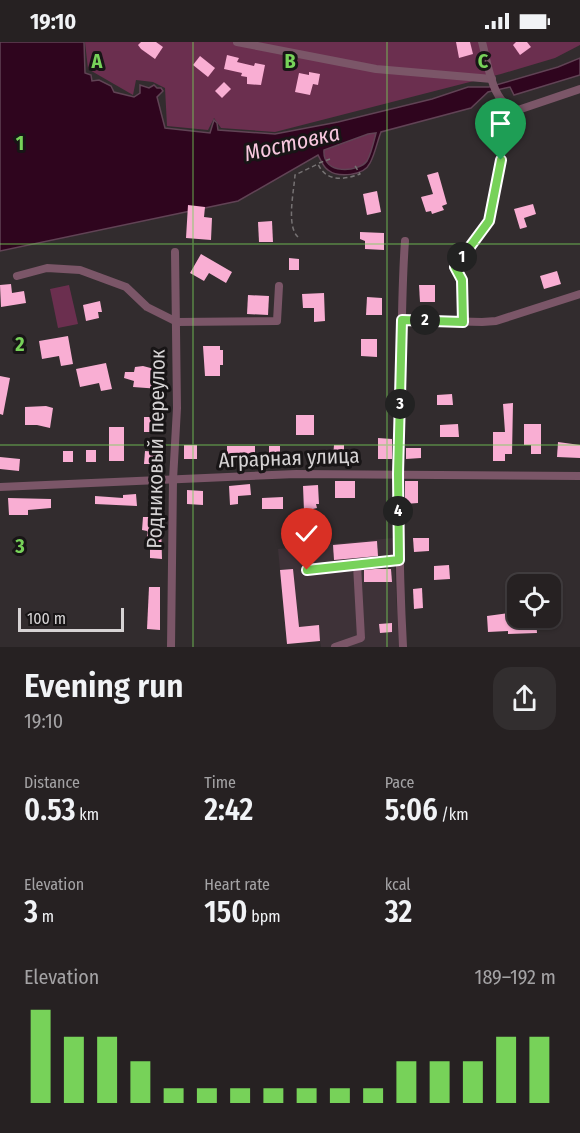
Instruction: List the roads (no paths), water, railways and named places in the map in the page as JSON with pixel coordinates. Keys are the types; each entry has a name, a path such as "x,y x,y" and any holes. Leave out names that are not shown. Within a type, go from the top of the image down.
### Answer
{"street":[{"path":"237,42 376,69 493,81"},
{"path":"482,42 498,95 503,104 511,110 518,110 580,89"},
{"path":"403,647 398,474 405,241"},
{"name":"Родниковый переулок","path":"171,647 177,408 176,252"},
{"path":"17,276 47,268 80,270 126,287 147,308 177,322 277,321 279,286"},
{"path":"402,320 496,321 580,294"},
{"name":"Аграрная улица","path":"0,487 296,474 580,476"},
{"path":"307,570 399,560"},
{"path":"335,647 361,638 357,565"}],"water":[{"name":"Мостовка","path":"0,42 84,42 85,73 91,75 92,81 99,80 111,86 114,92 134,97 140,93 140,85 149,88 154,85 161,88 163,91 157,97 165,128 210,133 214,120 218,130 275,134 338,122 432,99 468,87 489,87 558,67 580,58 580,75 514,95 510,87 488,92 471,108 381,132 370,163 357,173 344,175 332,173 325,167 318,155 238,201 0,251","holes":["376,133 367,161 357,168 335,168 325,158 324,150"]}]}
